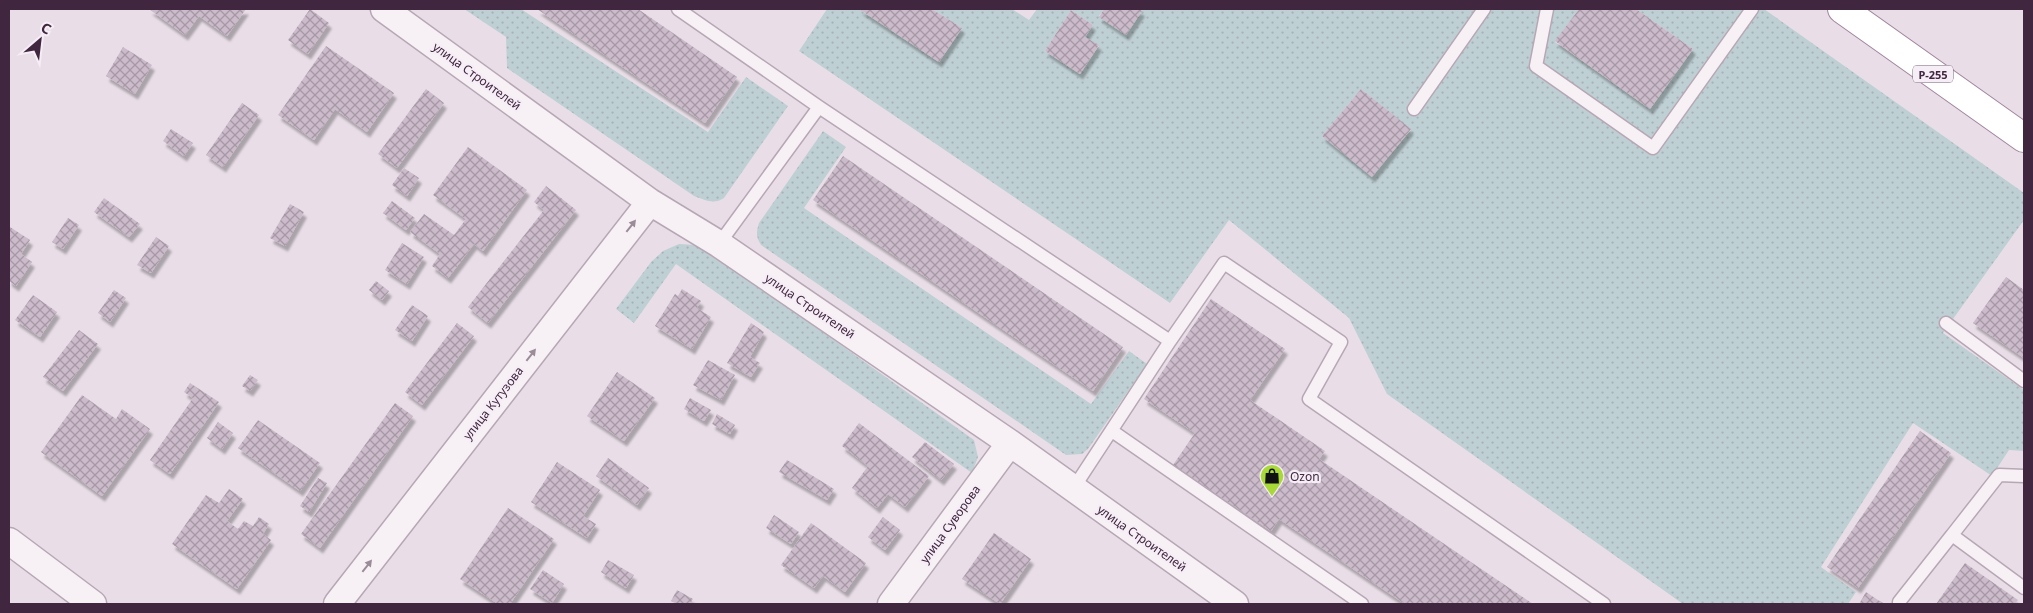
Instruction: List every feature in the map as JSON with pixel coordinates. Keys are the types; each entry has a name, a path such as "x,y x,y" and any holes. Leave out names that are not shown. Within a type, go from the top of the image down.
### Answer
{"highway":[{"name":"Р-255","path":"1842,9 2024,138"}],"street":[{"name":"улица Строителей","path":"384,9 650,202 719,244 1010,443 1235,604"},
{"name":"улица Кутузова","path":"337,604 650,202"},
{"name":"улица Суворова","path":"891,604 1010,443"},
{"path":"9,541 93,604"}],"lane":[{"path":"678,9 819,107 1170,341"},
{"path":"1414,109 1484,9"},
{"path":"1547,9 1536,66 1653,148 1752,9"},
{"path":"719,244 819,107"},
{"path":"1073,489 1170,341 1224,263 1341,342 1309,399 1604,604"},
{"path":"1946,323 2024,381"},
{"path":"1112,431 1362,604"},
{"path":"1899,602 1999,475 2024,476"},
{"path":"1952,535 2024,588"}],"shaded area":[{"path":"464,9 521,9 708,132 746,77 788,106 724,198 717,201 706,200 694,196 507,68 506,37"},
{"path":"827,9 859,9 939,62 962,28 932,9 1012,9 1029,20 1037,9 1104,9 1099,16 1126,34 1142,11 1139,9 1579,9 1555,42 1650,109 1693,49 1636,9 1764,9 2024,193 2024,220 1943,333 2024,390 2024,451 2009,450 1992,476 1913,423 1821,567 1856,592 1848,604 1683,604 1387,394 1349,318 1229,220 1170,303 799,51","holes":["1071,10 1093,25 1085,37 1099,46 1080,74 1045,51","1361,89 1411,130 1372,176 1322,136"]},
{"path":"823,131 846,147 804,208 1091,404 1129,351 1147,364 1088,449 1082,454 1066,455 761,245 757,235 759,223"},
{"path":"679,244 696,245 709,251 974,440 978,457 972,473 676,264 634,323 616,309 651,262 663,251"}],"building":[{"path":"149,9 246,9 227,36 199,16 185,35"},
{"path":"310,9 329,23 308,54 288,40"},
{"path":"537,9 638,9 737,77 705,123"},
{"path":"859,9 932,9 962,28 939,62"},
{"path":"1104,9 1139,9 1142,11 1126,35 1099,17"},
{"path":"1579,9 1636,9 1693,49 1650,109 1555,41"},
{"path":"1071,10 1093,25 1085,37 1099,45 1080,74 1045,51"},
{"path":"326,46 394,93 367,132 335,109 314,140 278,115"},
{"path":"123,47 152,65 135,94 106,76"},
{"path":"426,89 444,103 397,168 378,154"},
{"path":"1361,89 1411,129 1372,177 1322,136"},
{"path":"242,103 259,115 223,167 206,155"},
{"path":"171,129 193,143 184,156 163,141"},
{"path":"468,147 527,190 483,251 474,244 448,278 432,266 440,254 410,232 424,214 454,235 466,219 433,195"},
{"path":"843,156 1123,347 1093,391 813,200"},
{"path":"404,168 419,178 407,196 392,185"},
{"path":"546,186 576,210 488,323 468,307 544,210 534,202"},
{"path":"104,198 140,224 129,237 94,212"},
{"path":"392,201 415,218 406,230 383,213"},
{"path":"290,204 304,212 285,246 270,238"},
{"path":"68,218 79,225 63,249 52,242"},
{"path":"10,227 30,240 21,254 32,262 16,286 9,281"},
{"path":"156,237 169,246 151,273 137,265"},
{"path":"402,243 424,257 407,284 385,270"},
{"path":"2006,277 2024,290 2024,358 1973,323"},
{"path":"376,281 389,291 382,300 369,290"},
{"path":"682,289 701,301 697,308 711,317 692,349 655,326 675,294 678,296"},
{"path":"114,290 126,298 110,322 98,313"},
{"path":"33,295 57,312 40,337 15,320"},
{"path":"1211,299 1285,349 1250,400 1325,451 1319,459 1533,604 1405,604 1279,519 1271,531 1173,465 1195,433 1144,399"},
{"path":"412,305 428,316 412,341 395,330"},
{"path":"457,323 474,336 422,405 405,392"},
{"path":"751,323 764,332 750,357 760,363 751,377 727,363"},
{"path":"79,330 98,344 63,391 43,377"},
{"path":"708,360 735,375 721,400 693,385"},
{"path":"617,372 655,398 624,441 587,416"},
{"path":"250,375 258,380 250,391 242,386"},
{"path":"190,383 219,402 170,474 150,460 193,398 184,392"},
{"path":"82,395 116,419 122,409 150,429 102,496 41,452"},
{"path":"690,398 711,410 704,421 684,409"},
{"path":"395,403 413,416 320,548 301,534"},
{"path":"717,414 735,425 730,434 712,424"},
{"path":"258,420 320,463 300,491 238,448"},
{"path":"218,422 233,433 222,449 207,438"},
{"path":"859,423 929,476 905,507 888,494 877,508 852,488 868,466 842,446"},
{"path":"1920,431 1951,453 1858,588 1827,567"},
{"path":"925,442 954,464 941,480 912,457"},
{"path":"608,458 649,488 637,505 596,476"},
{"path":"787,460 834,489 827,500 779,472"},
{"path":"557,462 600,490 583,516 596,524 587,538 531,502"},
{"path":"318,478 327,483 309,512 300,506"},
{"path":"229,489 243,499 227,521 238,529 244,521 253,526 259,517 269,524 263,534 271,540 237,589 172,544 206,495 219,503"},
{"path":"508,508 554,539 510,604 498,604 460,579"},
{"path":"774,515 799,532 791,544 766,528"},
{"path":"883,517 900,530 885,550 868,537"},
{"path":"811,523 866,563 845,592 823,576 814,588 781,565"},
{"path":"994,533 1031,559 1000,604 962,579"},
{"path":"608,560 634,575 626,588 601,572"},
{"path":"1965,563 2018,600 2015,604 1936,604"},
{"path":"543,570 564,584 552,603 530,589"},
{"path":"677,590 693,599 690,604 677,604 671,601"},
{"path":"1866,592 1878,600 1885,604 1859,604"}],"place":[{"name":"Ozon","path":"1272,497"}]}
